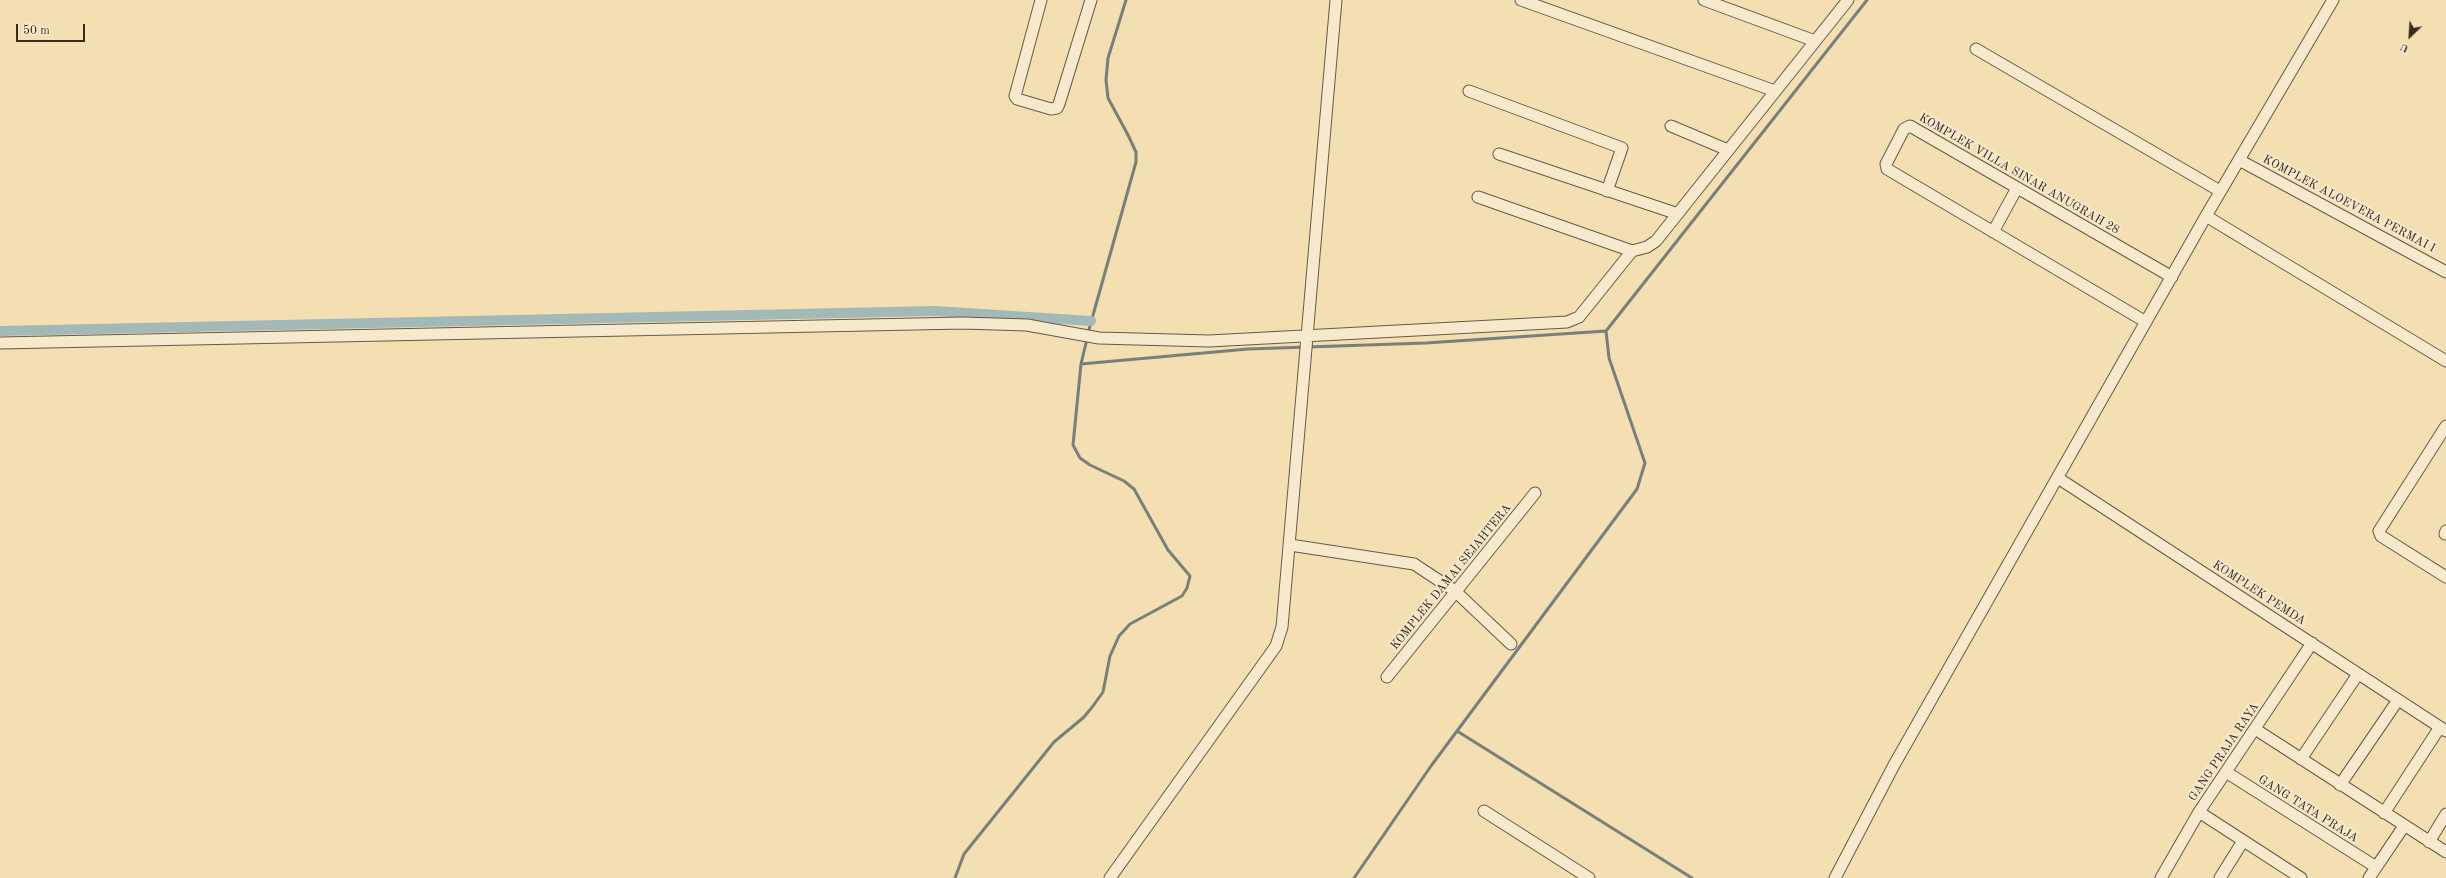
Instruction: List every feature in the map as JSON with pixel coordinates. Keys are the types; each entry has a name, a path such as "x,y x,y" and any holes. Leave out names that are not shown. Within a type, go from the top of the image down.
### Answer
{"street":[{"path":"1041,0 1015,96 1017,99 1051,109 1057,108 1060,104 1091,0"},
{"path":"1110,878 1276,646 1282,627 1336,0"},
{"path":"1521,0 1775,91"},
{"path":"1704,0 1815,41"},
{"path":"1478,197 1632,251 1647,247 1656,241 1678,214 1848,0"},
{"path":"1834,878 1892,769 2220,191 2333,0"},
{"path":"1976,49 2220,191"},
{"path":"1469,91 1622,148 1607,191"},
{"path":"1671,126 1728,150"},
{"name":"KOMPLEK VILLA SINAR ANUGRAH 28","path":"2146,322 1887,169 1886,164 1904,129 1910,126 2172,277"},
{"path":"1499,154 1678,214"},
{"name":"KOMPLEK ALOEVERA PERMAI I","path":"2239,160 2446,272"},
{"path":"1993,232 2017,188"},
{"path":"2206,216 2446,361"},
{"path":"0,343 963,323 1027,325 1099,338 1209,341 1306,338 1572,321 1579,317 1632,251"},
{"path":"2446,426 2379,531 2381,536 2446,577"},
{"name":"KOMPLEK PEMDA","path":"2058,478 2443,729"},
{"name":"KOMPLEK DAMAI SEJAHTERA","path":"1387,677 1535,493"},
{"path":"1290,545 1414,564 1455,591 1511,644"},
{"name":"GANG PRAJA RAYA","path":"2161,878 2199,812 2312,643"},
{"path":"2301,760 2358,674"},
{"path":"2340,785 2398,700"},
{"path":"2255,729 2446,852"},
{"path":"2384,813 2443,729"},
{"name":"GANG TATA PRAJA","path":"2226,772 2376,867"},
{"path":"1484,811 1589,878"},
{"path":"2199,812 2243,841 2284,874 2301,878"},
{"path":"2429,842 2446,814"},
{"path":"2369,878 2404,826"},
{"path":"2220,878 2243,841"}],"waterway":[{"path":"1088,333 1136,162 1136,152 1108,98 1106,80 1108,58 1126,0"},
{"path":"1081,364 1248,349 1426,343 1606,331 1867,0"},
{"path":"0,331 935,311 1091,321"},
{"path":"1354,878 1431,766 1637,489 1645,463 1609,358 1606,331"},
{"path":"955,878 964,854 1054,742 1084,717 1103,692 1110,656 1119,636 1130,624 1182,596 1187,588 1190,576 1168,550 1134,489 1124,481 1090,465 1080,458 1073,445 1081,364 1087,339"},
{"path":"1457,731 1692,878"}]}
